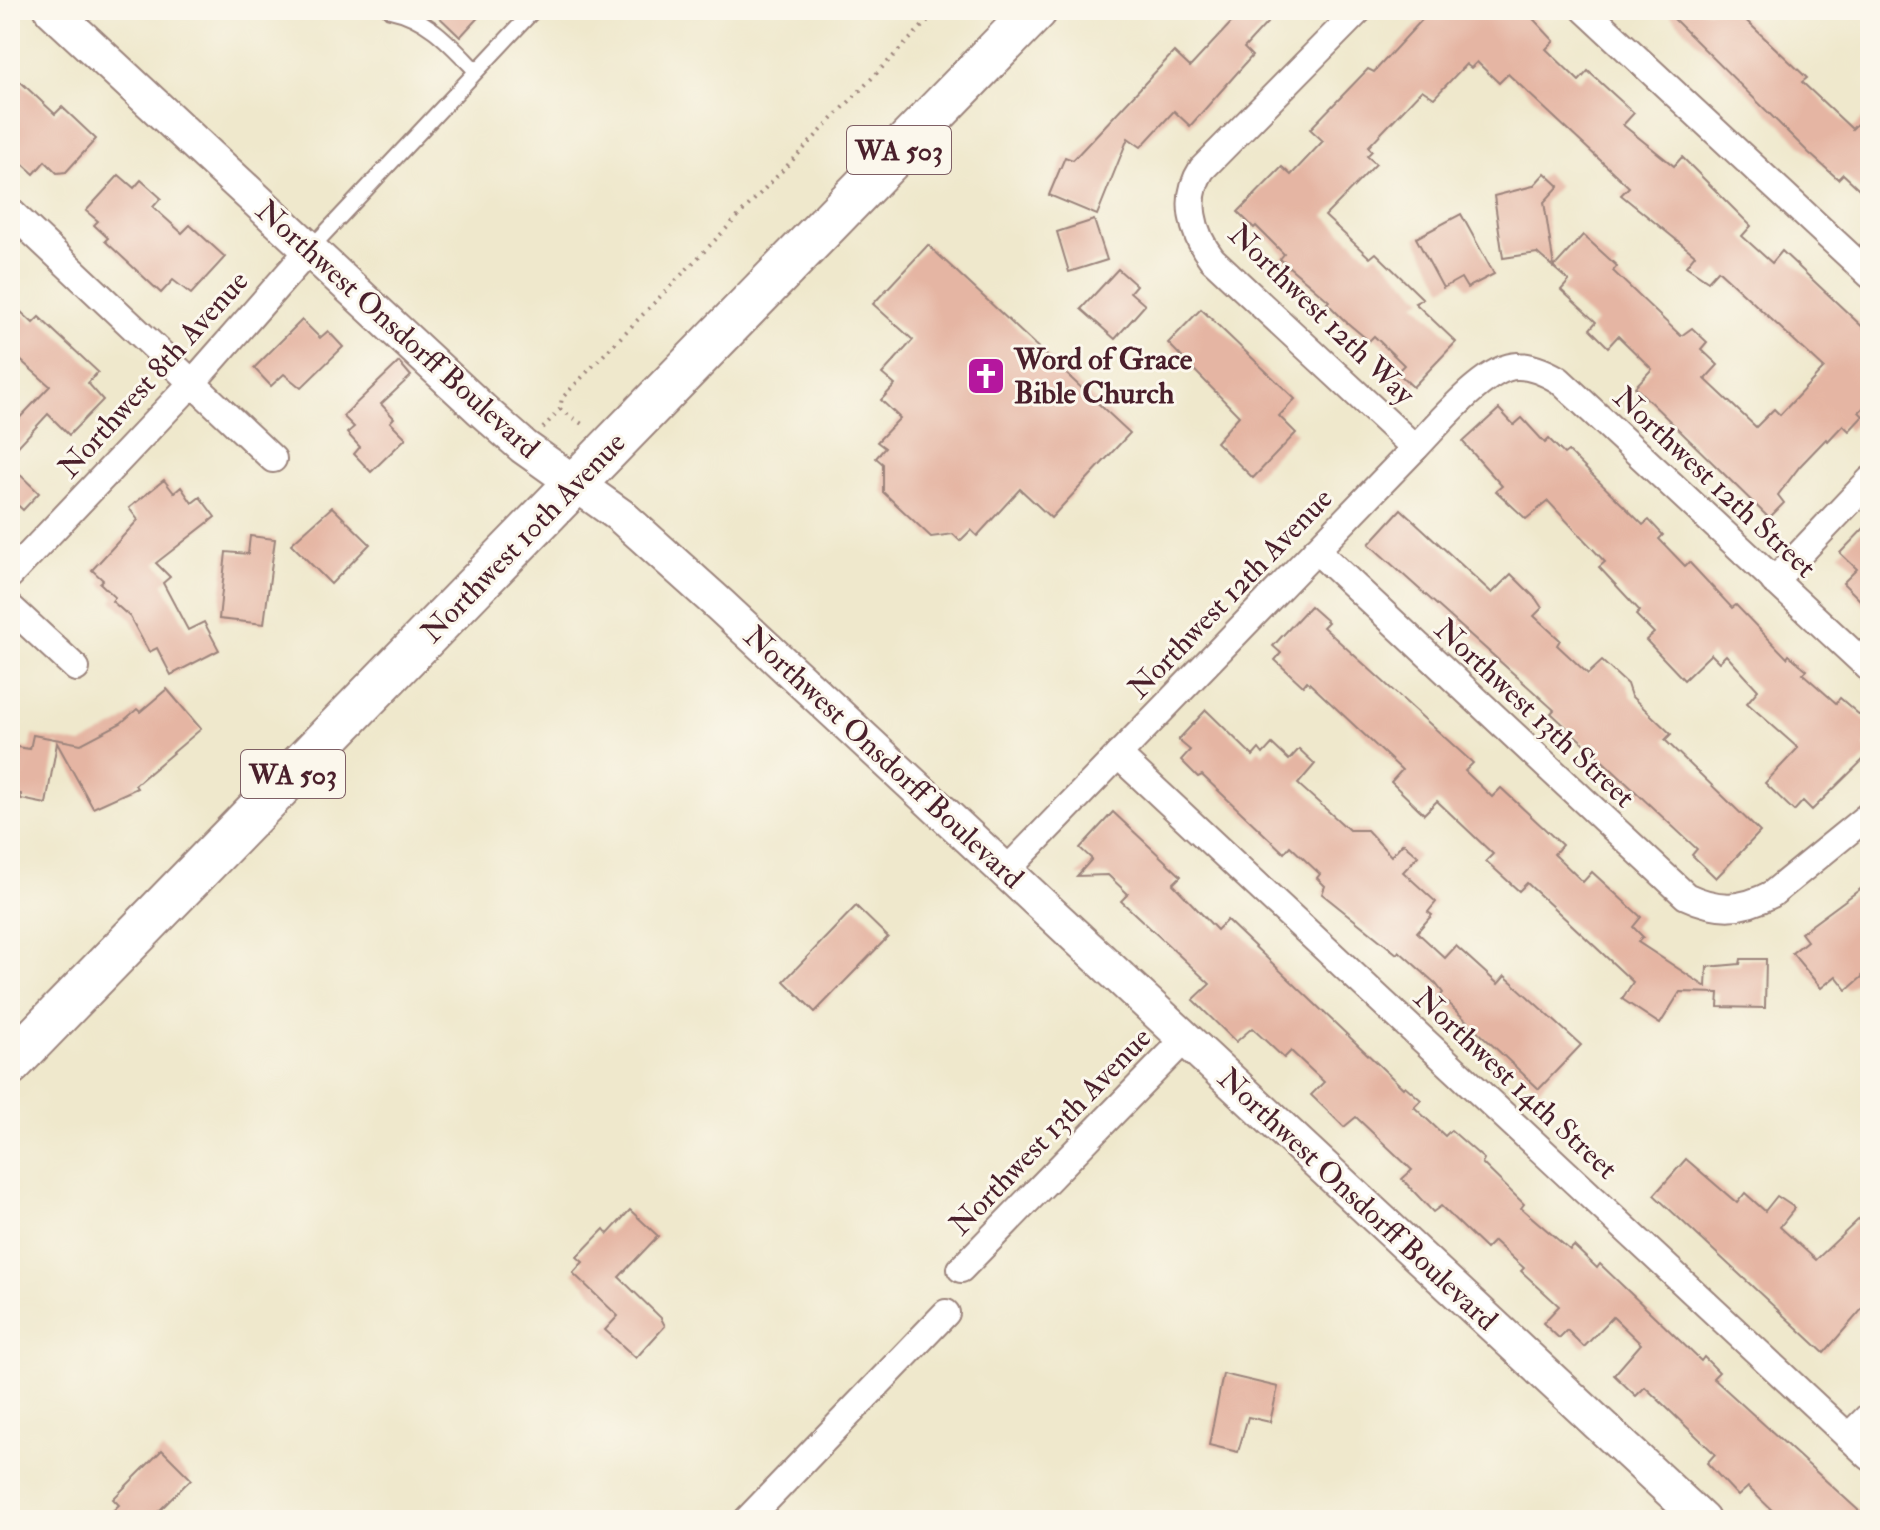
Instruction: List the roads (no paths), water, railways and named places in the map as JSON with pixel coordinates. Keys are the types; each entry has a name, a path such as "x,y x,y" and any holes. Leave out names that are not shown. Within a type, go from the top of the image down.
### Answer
{"main road":[{"name":"Northwest 10th Avenue","path":"10,1064 1036,10"}],"street":[{"name":"Northwest Onsdorff Boulevard","path":"52,10 514,438 621,516 697,585 1702,1520"},
{"name":"Northwest 12th Way","path":"1359,10 1202,169 1194,187 1193,220 1202,246 1212,259 1415,448"},
{"path":"1585,10 1870,275"},
{"path":"10,211 194,381 273,459"},
{"name":"Northwest 8th Avenue","path":"10,575 194,381 309,250"},
{"name":"Northwest 12th Avenue","path":"1006,871 1415,448 1474,389 1506,367"},
{"name":"Northwest 12th Street","path":"1506,367 1538,370 1559,380 1870,669"},
{"path":"1774,581 1870,480"},
{"name":"Northwest 13th Street","path":"1316,550 1673,887 1698,902 1719,907 1743,907 1772,894 1870,814"},
{"path":"10,607 76,668"},
{"name":"Northwest 14th Street","path":"1118,755 1870,1457"},
{"name":"Northwest 13th Avenue","path":"961,1269 1186,1038"},
{"path":"747,1520 946,1313"},
{"path":"1848,1437 1870,1415"}],"lane":[{"path":"390,10 413,15 430,25 476,71"},
{"path":"309,250 534,10"}],"place":[{"name":"Word of Grace Bible Church","path":"986,376"}]}
